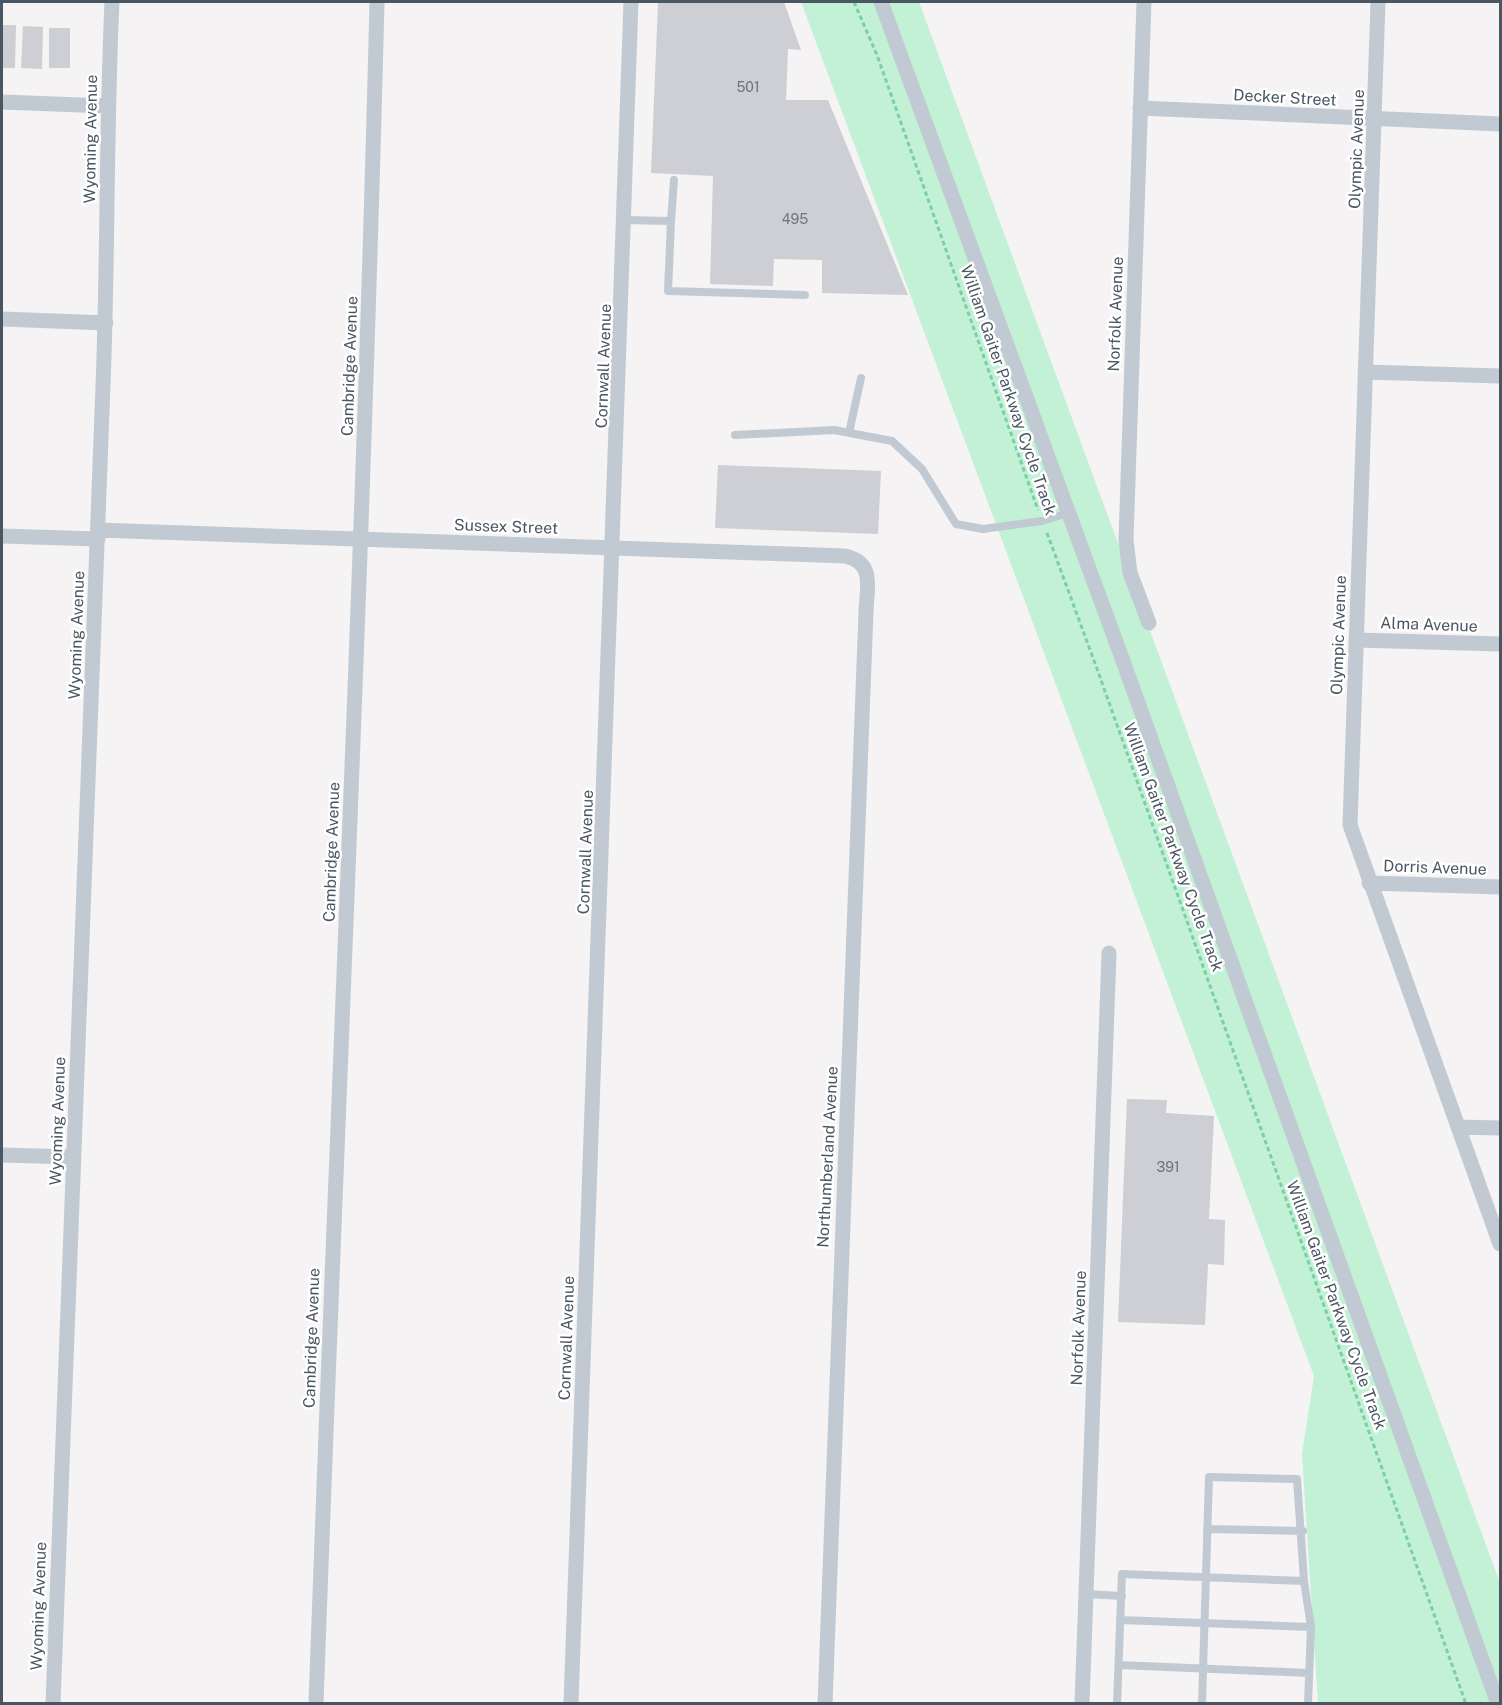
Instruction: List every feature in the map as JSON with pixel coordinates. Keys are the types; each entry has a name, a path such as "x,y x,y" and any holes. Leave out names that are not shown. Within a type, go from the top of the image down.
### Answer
{"street":[{"name":"Wyoming Avenue","path":"53,1704 106,323 108,106 112,2"},
{"name":"Cambridge Avenue","path":"316,1704 371,244 377,2"},
{"name":"Cornwall Avenue","path":"571,1704 614,548 631,2"},
{"path":"881,2 1498,1704"},
{"name":"Norfolk Avenue","path":"1143,2 1126,540 1130,573 1149,623"},
{"name":"Olympic Avenue","path":"1378,2 1350,825 1500,1244"},
{"path":"2,102 108,106"},
{"name":"Decker Street","path":"1140,108 1500,124"},
{"path":"2,319 106,323"},
{"path":"1365,372 1500,376"},
{"name":"Sussex Street","path":"2,536 98,535 360,539 854,558 862,563 867,575 866,611"},
{"name":"Northumberland Avenue","path":"825,1704 866,611"},
{"name":"Alma Avenue","path":"1356,640 1500,644"},
{"name":"Dorris Avenue","path":"1369,883 1500,887"},
{"name":"Norfolk Avenue","path":"1082,1704 1109,953"},
{"path":"1458,1127 1500,1128"},
{"path":"2,1155 73,1157"}],"lane":[{"path":"674,180 668,291 805,295"},
{"path":"625,220 671,221"},
{"path":"849,433 861,378"},
{"path":"735,435 834,430 892,441 922,469 956,524 983,530 1042,521 1068,513"},
{"path":"1202,1704 1209,1477 1298,1479 1304,1581 1311,1627 1308,1704"},
{"path":"1208,1529 1302,1531"},
{"path":"1117,1704 1122,1574 1304,1581"},
{"path":"1086,1594 1122,1596"},
{"path":"1120,1620 1311,1627"},
{"path":"1119,1665 1309,1673"}],"path":[{"name":"William Gaiter Parkway Cycle Track","path":"854,2 877,56 1466,1704"}],"green space":[{"path":"801,2 919,2 1500,1583 1500,1703 1318,1703 1302,1454 1314,1376"}],"building":[{"path":"658,2 784,2 801,50 788,49 786,100 828,100 908,295 822,293 822,260 774,259 773,286 710,284 713,176 651,173"},
{"path":"2,25 16,25 15,68 2,68"},
{"path":"23,26 43,27 42,69 21,68"},
{"path":"49,28 70,28 70,68 49,68"},
{"path":"718,465 881,471 878,534 715,528"},
{"path":"1127,1099 1167,1100 1166,1113 1214,1116 1209,1219 1225,1220 1224,1265 1208,1264 1205,1325 1118,1322"}]}
